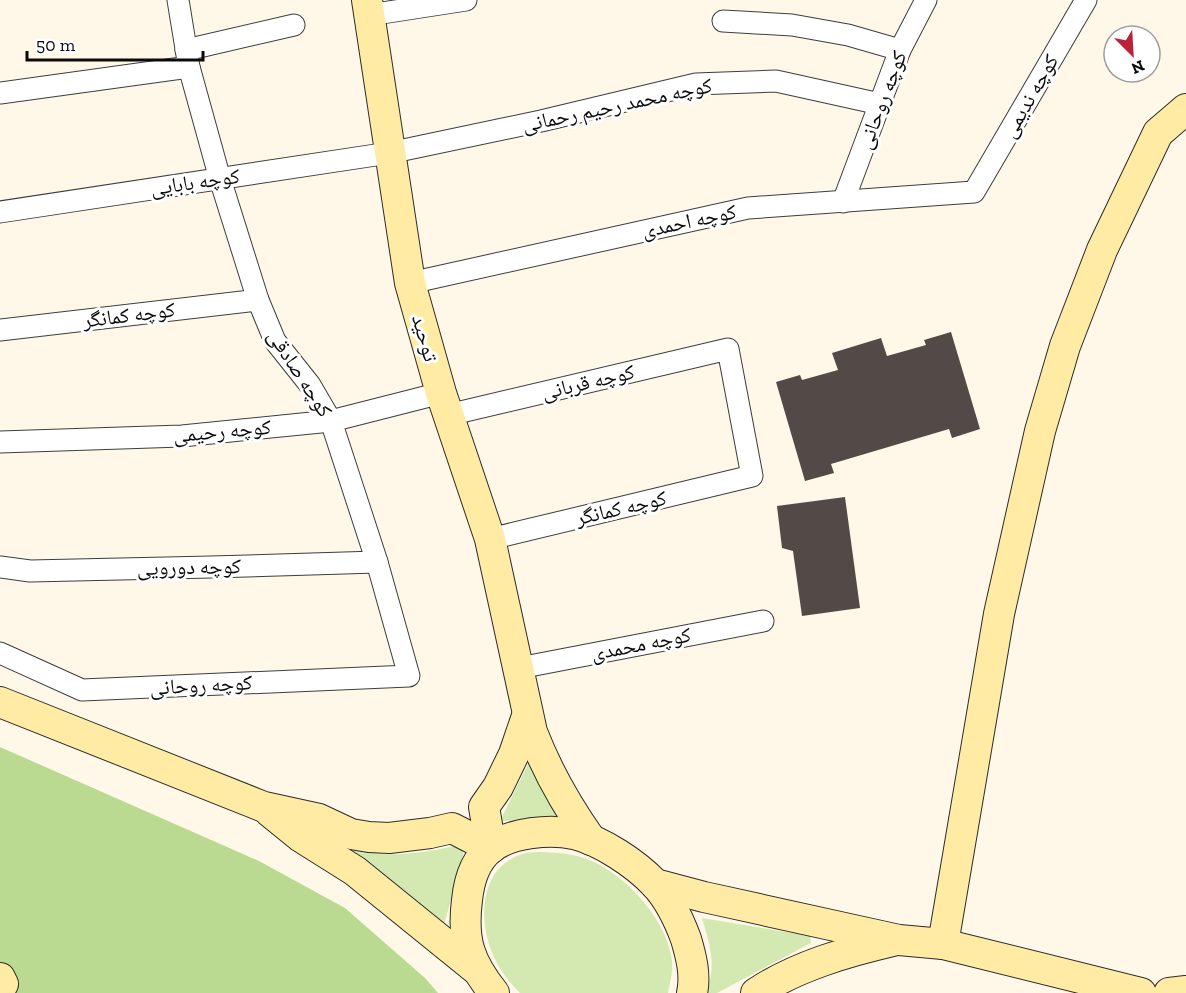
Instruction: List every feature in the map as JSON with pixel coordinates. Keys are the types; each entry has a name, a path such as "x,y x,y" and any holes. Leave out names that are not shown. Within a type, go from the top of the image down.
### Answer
{"main road":[{"name":"توحید","path":"368,8 410,283 445,404 490,539 519,668 527,716 539,751 555,783 591,840"},
{"path":"944,944 999,614 1040,432 1065,346 1102,250 1158,132 1186,109"},
{"path":"0,702 264,807 319,819 351,834 389,838 408,837 452,828 484,807 506,771 527,716"},
{"path":"264,807 301,837 355,871 476,969 494,993"},
{"path":"484,807 491,848"},
{"path":"452,828 491,848"},
{"path":"476,969 469,952 465,923 470,881 476,867 491,848 503,841 533,833 561,832 591,840 619,855 655,884 672,908 684,933 693,970 692,993"},
{"path":"655,884 898,940 944,944 1141,993"},
{"path":"756,993 776,981 837,956 898,940"},
{"path":"1169,993 1186,991"}],"street":[{"name":"کوچه صادقی","path":"178,0 188,58 220,179 258,300 275,341 310,385 331,421 377,562 409,676"},
{"path":"368,8 466,0"},
{"name":"کوچه روحانی","path":"843,202 900,50 926,0"},
{"name":"کوچه ندیمی","path":"974,192 1086,0"},
{"path":"723,21 792,25 848,35 900,50"},
{"path":"0,93 188,58 294,25"},
{"name":"کوچه محمد رحیم رحمانی","path":"389,153 541,121 696,84 776,81 880,104"},
{"name":"کوچه بابایی","path":"0,212 389,153"},
{"name":"کوچه احمدی","path":"410,283 748,208 974,192"},
{"name":"کوچه کمانگر","path":"0,330 258,300"},
{"name":"کوچه قربانی","path":"445,404 728,349 752,476"},
{"name":"کوچه رحیمی","path":"0,442 182,436 331,421 445,404"},
{"name":"کوچه کمانگر","path":"490,539 752,476"},
{"name":"کوچه دورویی","path":"0,567 30,571 377,562"},
{"name":"کوچه محمدی","path":"519,668 763,621"},
{"name":"کوچه روحانی","path":"0,653 82,690 409,676"}],"green space":[{"path":"0,747 259,861 345,908 425,978 438,993 0,993"},
{"path":"530,760 565,819 500,821"},
{"path":"466,844 444,925 341,848 382,854 403,854"},
{"path":"545,852 592,861 610,871 635,892 656,918 669,947 672,965 668,993 520,993 506,977 489,945 486,929 484,913 490,882 498,870 510,860 526,853"},
{"path":"702,918 810,936 811,943 717,993 706,993 712,964"}],"building":[{"path":"951,332 980,429 952,438 949,429 831,464 834,473 805,481 776,382 800,375 802,380 838,370 832,353 881,338 887,356 926,345 924,340"},
{"path":"845,497 860,608 802,616 793,551 782,548 777,506"}]}
